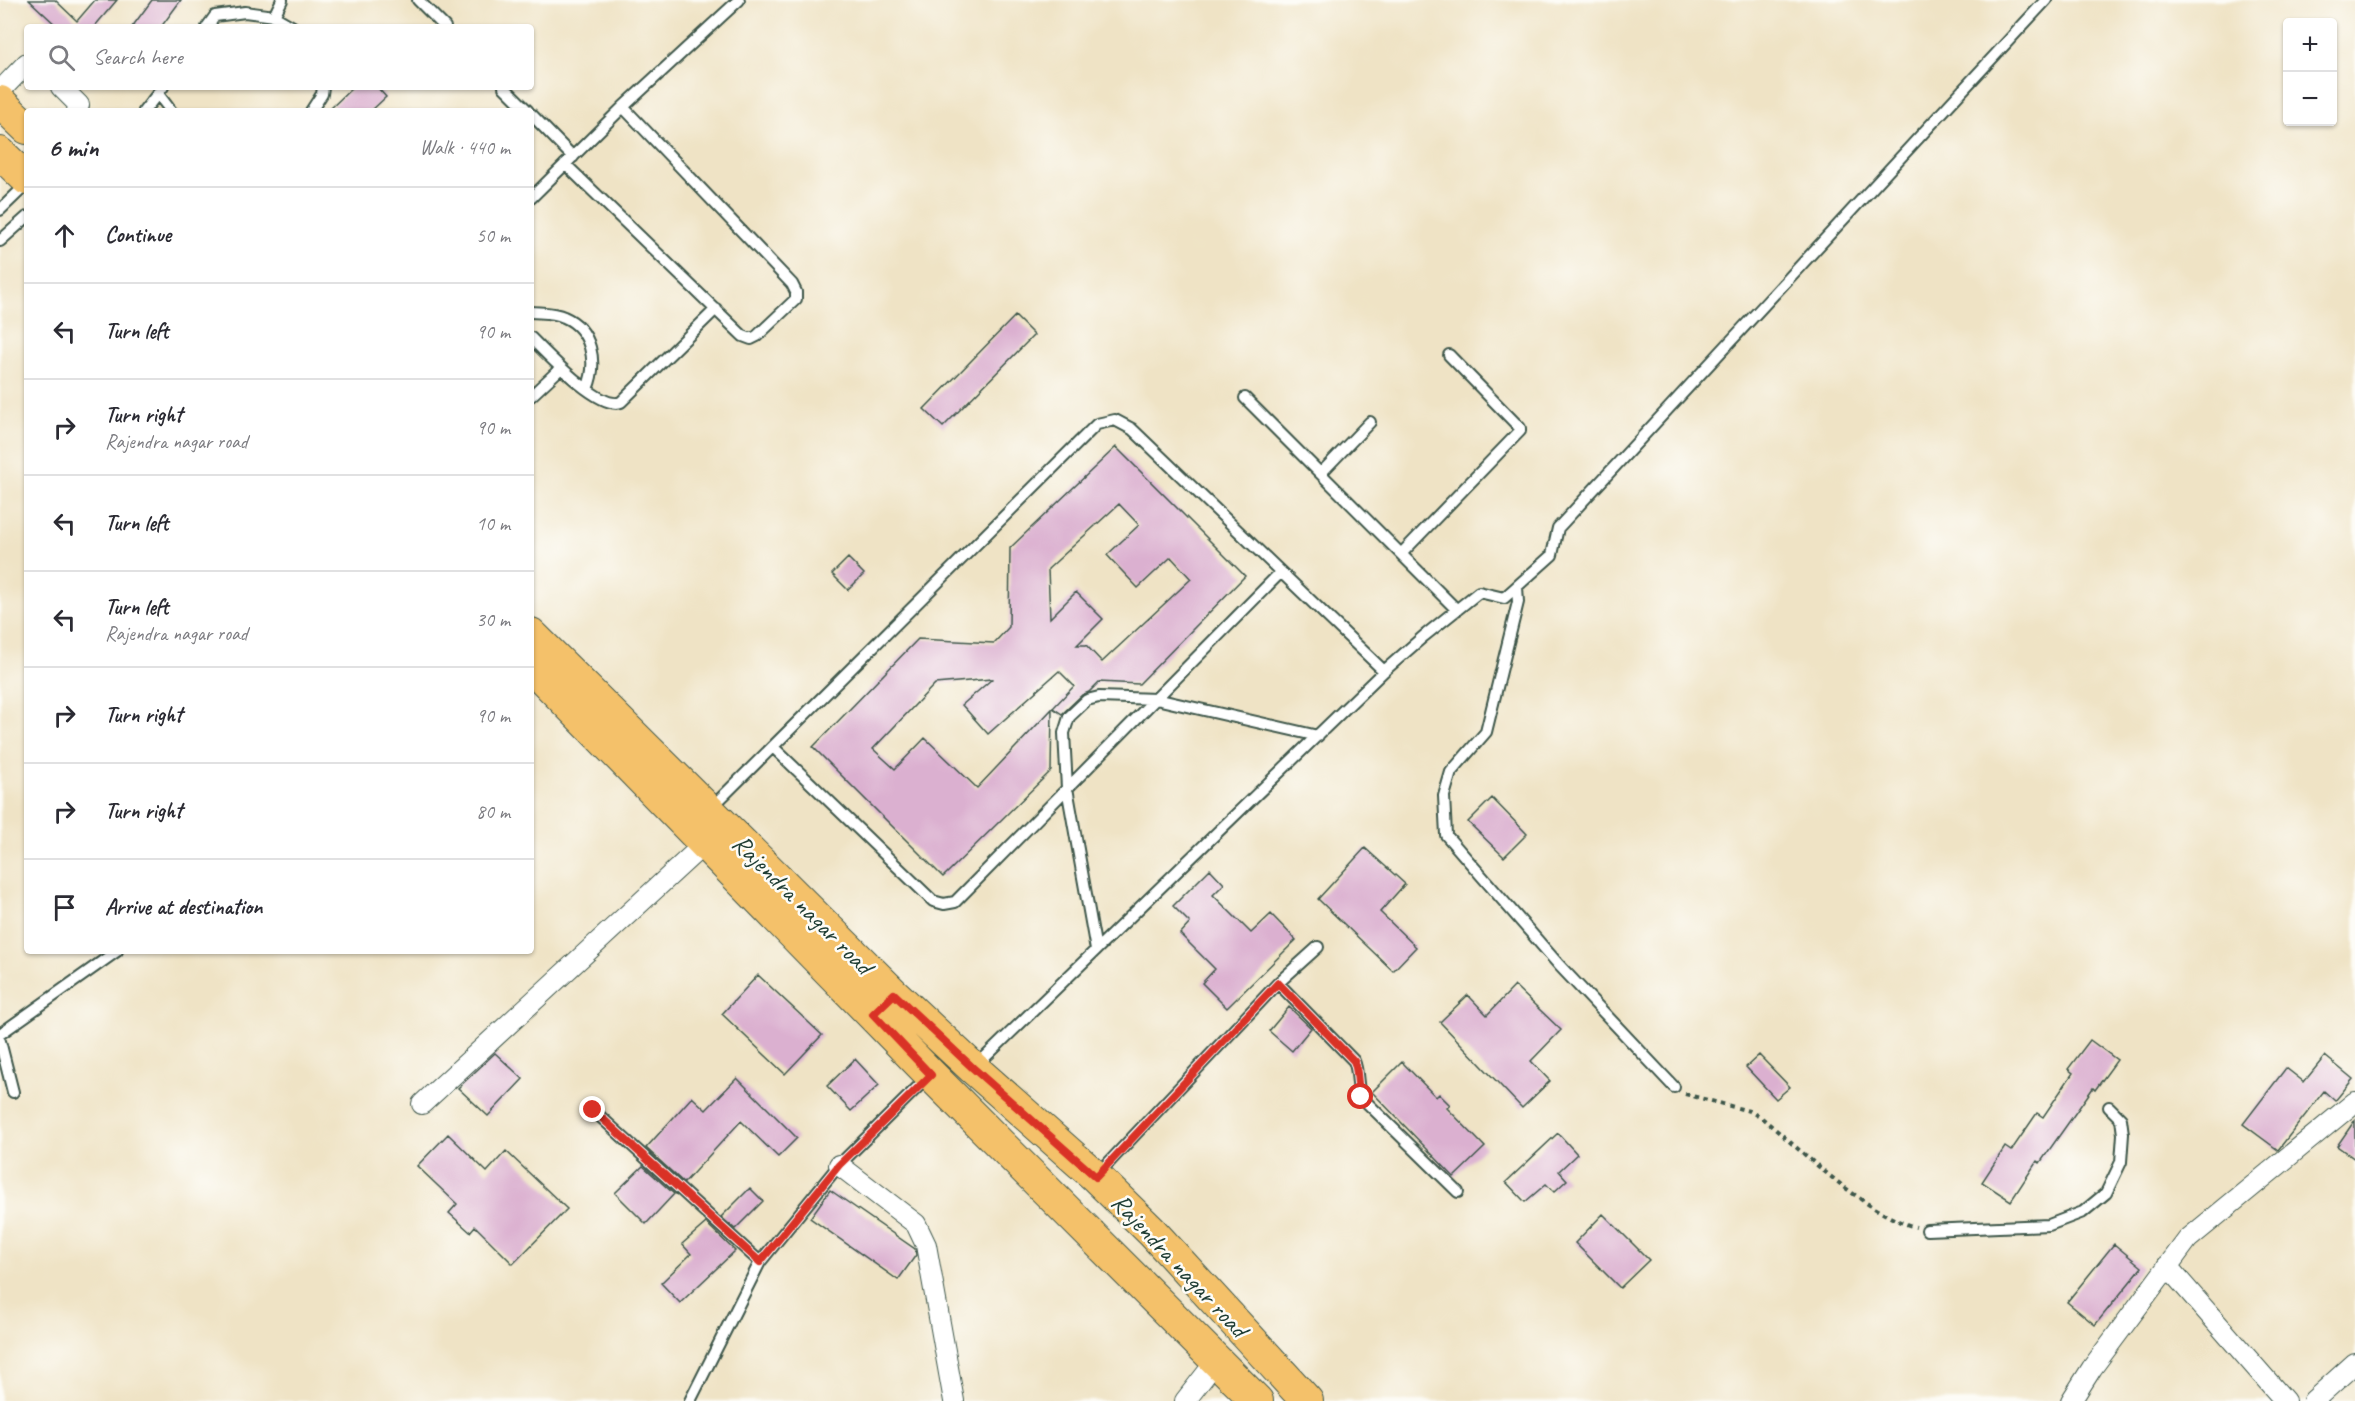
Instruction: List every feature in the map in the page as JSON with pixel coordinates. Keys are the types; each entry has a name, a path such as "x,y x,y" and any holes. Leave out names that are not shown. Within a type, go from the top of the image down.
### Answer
{"main road":[{"path":"0,102 24,125"},
{"path":"0,153 24,176"},
{"name":"Rajendra nagar road","path":"534,637 709,811 883,1004 931,1075 1257,1401"},
{"name":"Rajendra nagar road","path":"534,669 703,845 883,1004 973,1068 1096,1177 1152,1232 1306,1401"}],"street":[{"path":"0,91 24,66"},
{"path":"63,90 79,105 78,108"},
{"path":"422,1104 703,845"},
{"path":"2071,1401 2092,1368 2188,1239 2355,1102"},
{"path":"839,1165 916,1224 922,1233 927,1245 954,1401"},
{"path":"2167,1266 2285,1401"},
{"path":"1185,1401 1217,1360"},
{"path":"2313,1401 2355,1364"}],"lane":[{"path":"274,16 282,0"},
{"path":"418,0 442,24"},
{"path":"534,195 623,107 739,0"},
{"path":"973,1068 1384,671 1479,592 1504,598 1552,555 1558,528 2046,0"},
{"path":"209,24 215,16 244,12 274,16 288,24"},
{"path":"146,108 160,90 169,108"},
{"path":"313,108 323,90"},
{"path":"507,90 524,108"},
{"path":"534,119 569,160 743,336 751,339 757,336 796,299 796,292 792,284 623,107"},
{"path":"0,210 24,187"},
{"path":"0,241 24,220"},
{"path":"534,341 561,368 608,403 615,405 621,402 716,309"},
{"path":"534,312 563,316 575,324 590,341 592,376 587,388"},
{"path":"1401,554 1520,431 1520,428 1449,355"},
{"path":"534,393 561,368"},
{"path":"1245,399 1321,472 1457,610"},
{"path":"709,811 1097,424 1115,420 1132,429 1384,671"},
{"path":"1321,472 1370,422"},
{"path":"773,747 933,901 944,904 955,902 1281,572"},
{"path":"1517,587 1518,602 1486,732 1452,772 1444,796 1446,835 1559,965 1674,1087"},
{"path":"1096,950 1067,788 1064,734 1069,717 1093,698 1156,699 1318,736"},
{"path":"1096,1177 1278,983 1318,947"},
{"path":"0,1034 113,954"},
{"path":"1278,983 1354,1061 1357,1069 1356,1084 1361,1097 1458,1192"},
{"path":"0,1041 13,1092"},
{"path":"690,1401 760,1262 839,1165 931,1075"},
{"path":"1927,1230 2049,1226 2083,1212 2106,1193 2121,1162 2123,1134 2121,1119 2109,1107"},
{"path":"593,1110 760,1262"}],"path":[{"path":"1674,1087 1686,1095 1749,1111 1762,1118 1859,1198 1903,1224 1927,1230"}],"building":[{"path":"29,0 55,0 77,21 95,0 117,0 97,24 55,24"},
{"path":"152,0 181,0 163,24 134,24"},
{"path":"350,90 380,90 386,97 374,108 331,108"},
{"path":"1015,316 1034,335 943,427 924,409"},
{"path":"1116,447 1245,576 1139,684 1099,682 1062,714 1053,708 1074,686 1059,671 988,734 962,705 992,679 935,684 873,749 895,769 925,738 977,788 1052,709 1051,771 943,877 813,747 918,639 994,643 1009,627 1010,548","holes":["1119,504 1139,525 1107,555 1138,588 1171,557 1191,579 1102,662 1086,645 1077,645 1103,619 1076,592 1050,618 1048,569"]},
{"path":"848,558 864,574 848,590 832,574"},
{"path":"1492,798 1527,834 1504,857 1468,822"},
{"path":"1365,848 1405,884 1380,912 1416,947 1393,971 1318,899"},
{"path":"1210,869 1224,884 1213,895 1251,933 1271,914 1296,940 1227,1008 1202,983 1215,969 1180,934 1190,923 1173,906"},
{"path":"758,975 822,1035 785,1074 722,1014"},
{"path":"1515,986 1561,1030 1531,1061 1550,1081 1522,1108 1440,1022 1468,995 1487,1015"},
{"path":"1289,1007 1311,1028 1292,1051 1269,1031"},
{"path":"2090,1040 2117,1060 2095,1090 2093,1088 2040,1163 2037,1161 2011,1201 1982,1182 2005,1147 2011,1151 2037,1113 2043,1117 2073,1073 2068,1069"},
{"path":"495,1053 523,1079 488,1116 458,1088"},
{"path":"1759,1055 1790,1087 1776,1099 1746,1067"},
{"path":"2325,1056 2353,1079 2335,1101 2324,1091 2278,1150 2243,1124 2286,1068 2304,1082"},
{"path":"855,1059 879,1085 851,1111 827,1086"},
{"path":"1402,1062 1436,1097 1439,1094 1450,1105 1447,1108 1485,1147 1454,1177 1372,1092"},
{"path":"737,1078 797,1138 778,1157 741,1121 684,1183 646,1148 692,1097 706,1110"},
{"path":"2355,1120 2355,1159 2337,1146"},
{"path":"1558,1133 1577,1154 1559,1171 1567,1180 1554,1192 1546,1184 1525,1202 1506,1182"},
{"path":"448,1134 487,1172 506,1151 567,1209 513,1264 475,1226 470,1232 449,1213 457,1204 417,1166"},
{"path":"643,1166 674,1194 646,1224 615,1193"},
{"path":"750,1188 763,1201 735,1229 721,1217"},
{"path":"830,1190 915,1249 916,1255 898,1280 810,1218"},
{"path":"1603,1214 1649,1260 1620,1288 1575,1243"},
{"path":"706,1223 735,1251 680,1303 661,1283 691,1254 682,1244"},
{"path":"2114,1244 2142,1267 2095,1325 2067,1302"}],"route":[{"path":"593,1110 760,1262 839,1165 931,1075 873,1014 894,994 973,1068 1096,1177 1278,983 1354,1061 1357,1069 1356,1084 1361,1097"}]}
